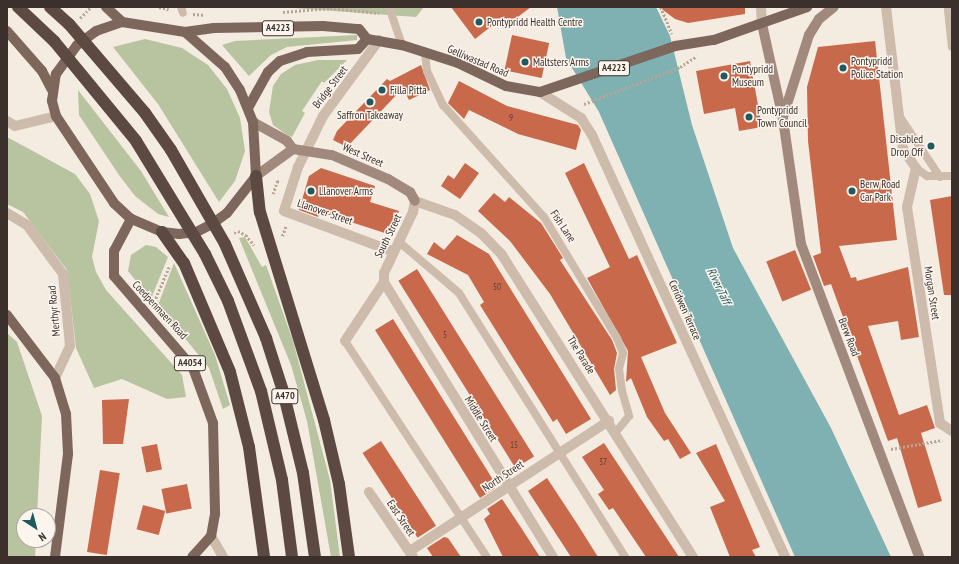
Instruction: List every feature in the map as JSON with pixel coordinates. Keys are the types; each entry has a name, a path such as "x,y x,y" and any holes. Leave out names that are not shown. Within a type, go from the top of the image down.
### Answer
{"highway":[{"name":"A470","path":"18,7 54,41 136,141 205,254 228,301 261,391 282,480 292,557"},
{"name":"A470","path":"50,7 69,24 153,125 225,244 266,338 283,391 303,473 315,557"},
{"path":"256,176 260,212 324,420 339,484 349,557"},
{"path":"162,232 184,263 230,372 249,447 264,557"}],"main road":[{"path":"106,7 122,22"},
{"name":"A4223","path":"762,24 807,7"},
{"name":"Berw Road","path":"783,119 809,35 819,19 834,7"},
{"path":"52,90 62,61 77,45 96,31 122,22 185,32 225,67 248,108 253,122 256,176"},
{"name":"Gelliwastad Road","path":"367,39 402,45 506,86 540,92 552,90 676,46 714,40 762,24"},
{"name":"Berw Road","path":"762,24 783,119 801,244 919,557"},
{"name":"A4223","path":"185,32 214,28 323,26 359,29 367,39"},
{"path":"7,31 42,71 52,90 56,116 114,203 131,219 162,232 196,232 212,224 227,212 256,176 293,149 287,141 253,122"},
{"path":"248,108 268,72 280,61 307,52 358,49 367,39"},
{"name":"West Street","path":"293,149 332,155 388,179 410,192 415,201"},
{"name":"Coedpenmaen Road","path":"131,219 114,251 114,276 145,313 181,351 204,390 213,423 215,514 211,536"},
{"path":"7,315 55,378 66,414 68,454 55,557"},
{"path":"192,557 211,536"}],"street":[{"path":"761,7 762,24"},
{"path":"886,7 903,149 916,168"},
{"name":"Bridge Street","path":"305,151 323,116 379,40"},
{"name":"Ceridwen Terrace","path":"540,92 581,118 592,135 785,557"},
{"path":"7,121 15,126 56,116"},
{"name":"Llanover Street","path":"305,151 284,211 394,252"},
{"name":"Morgan Street","path":"916,168 907,207 940,423 952,431"},
{"name":"The Parade","path":"415,201 455,215 482,234 502,255 616,432 693,557"},
{"name":"South Street","path":"345,341 384,282 394,252 415,201"},
{"name":"Merthyr Road","path":"7,213 27,225 63,274 70,346 55,378"},
{"name":"Middle Street","path":"384,282 553,557"},
{"name":"North Street","path":"412,554 463,517 609,421"},
{"name":"East Street","path":"369,492 412,554"},
{"path":"211,536 223,557"}],"lane":[{"path":"389,7 402,45"},
{"path":"952,7 948,10 952,47"},
{"name":"Fish Lane","path":"425,53 427,71 443,105 544,217 618,338 623,353 619,369 622,391 629,416 616,432"},
{"path":"898,115 940,177"},
{"path":"916,168 927,176 952,176"},
{"path":"398,242 458,293 625,557"},
{"path":"345,341 463,517 487,557"}],"path":[{"path":"660,7 676,46"},
{"path":"579,106 680,67"},
{"path":"280,242 289,218"},
{"path":"145,313 153,305 171,261"},
{"path":"879,451 945,440 952,431"}],"green space":[{"path":"280,7 424,7 416,17"},
{"path":"357,35 357,40 287,47 271,55 249,76 222,45 235,41"},
{"path":"145,39 182,48 208,65 227,89 240,118 245,151 235,181 219,202 158,104 113,47"},
{"path":"318,60 347,60 324,83 322,81 302,111 305,113 292,137 273,125 269,112 273,86 281,74 295,65"},
{"path":"78,90 141,171 169,217 158,214 135,196 119,175 79,115"},
{"path":"7,137 75,174 90,194 99,221 92,257 96,272 106,290 182,375 186,397 167,399 122,379 94,388 76,348 67,270 23,212 7,204"},
{"path":"245,237 262,267 266,265 293,341 330,480 340,557 331,557 307,421 291,365 239,238"},
{"path":"146,245 156,247 168,257 151,299 128,271 131,255"},
{"path":"174,263 215,355 230,405 223,409 209,368 158,305"},
{"path":"7,333 17,342 42,416 37,508 16,508 16,548 36,548 35,557 7,557"}],"water":[{"name":"River Taff","path":"557,7 656,7 670,36 692,125 733,248 831,428 891,557 795,557 599,112 566,58"}],"building":[{"name":"Pontypridd Health Centre","path":"451,7 531,7 503,28 498,21 475,39"},
{"path":"659,7 745,7 745,14 688,23 675,19"},
{"path":"512,35 549,43 542,78 505,70"},
{"path":"875,41 897,240 839,246 851,278 856,277 857,281 908,267 919,337 901,340 898,321 868,326 899,415 927,405 935,428 921,433 942,501 918,508 897,438 888,441 831,284 824,286 813,256 821,253 808,141 807,87 818,47"},
{"path":"750,61 762,127 739,131 735,108 704,114 696,71"},
{"path":"421,65 430,90 409,100 403,88 347,147 333,140 337,131 387,79 390,81"},
{"path":"459,81 507,106 578,125 581,130 576,150 518,134 469,110 464,119 448,103"},
{"path":"465,163 479,173 460,199 441,186 448,175 454,179"},
{"path":"584,163 629,259 637,255 677,343 641,357 665,413 691,453 680,459 668,439 664,441 647,417 631,378 626,382 628,351 587,278 610,267 565,173"},
{"path":"321,168 375,186 370,202 399,211 393,230 394,236 320,212 318,217 299,210 309,176"},
{"path":"494,193 505,202 509,197 541,223 563,258 560,260 612,340 617,353 614,369 616,390 610,395 550,294 510,241 478,211"},
{"path":"952,196 952,295 944,295 930,200"},
{"path":"457,235 489,254 591,419 566,434 557,419 553,422 480,305 484,302 468,275 427,254 434,242 444,250"},
{"path":"795,250 811,290 782,301 766,262"},
{"path":"417,269 534,456 515,468 398,281"},
{"path":"393,319 495,483 495,488 480,498 375,330"},
{"path":"129,399 123,444 103,444 102,400"},
{"path":"381,441 436,526 418,538 363,453"},
{"path":"604,443 679,557 646,557 613,508 609,510 598,494 604,490 582,457"},
{"path":"157,444 162,470 146,473 141,447"},
{"path":"716,444 760,547 752,550 756,557 730,557 710,507 725,501 696,453"},
{"path":"100,470 120,473 107,555 87,552"},
{"path":"547,478 598,557 571,557 528,491"},
{"path":"187,484 192,509 166,514 161,489"},
{"path":"502,499 540,557 503,557 484,519 490,514 487,509"},
{"path":"143,505 165,511 159,535 137,529"},
{"path":"444,537 448,538 461,557 433,557 427,548"}],"place":[{"name":"Pontypridd Health Centre","path":"479,22"},
{"name":"Maltsters Arms","path":"525,62"},
{"name":"Pontypridd Police Station","path":"843,68"},
{"name":"Pontypridd Museum","path":"724,76"},
{"name":"Filla Pitta","path":"382,90"},
{"name":"Saffron Takeaway","path":"370,102"},
{"name":"Pontypridd Town Council","path":"749,117"},
{"name":"Disabled Drop Off","path":"931,146"},
{"name":"Llanover Arms","path":"311,191"},
{"name":"Berw Road Car Park","path":"852,191"}]}
